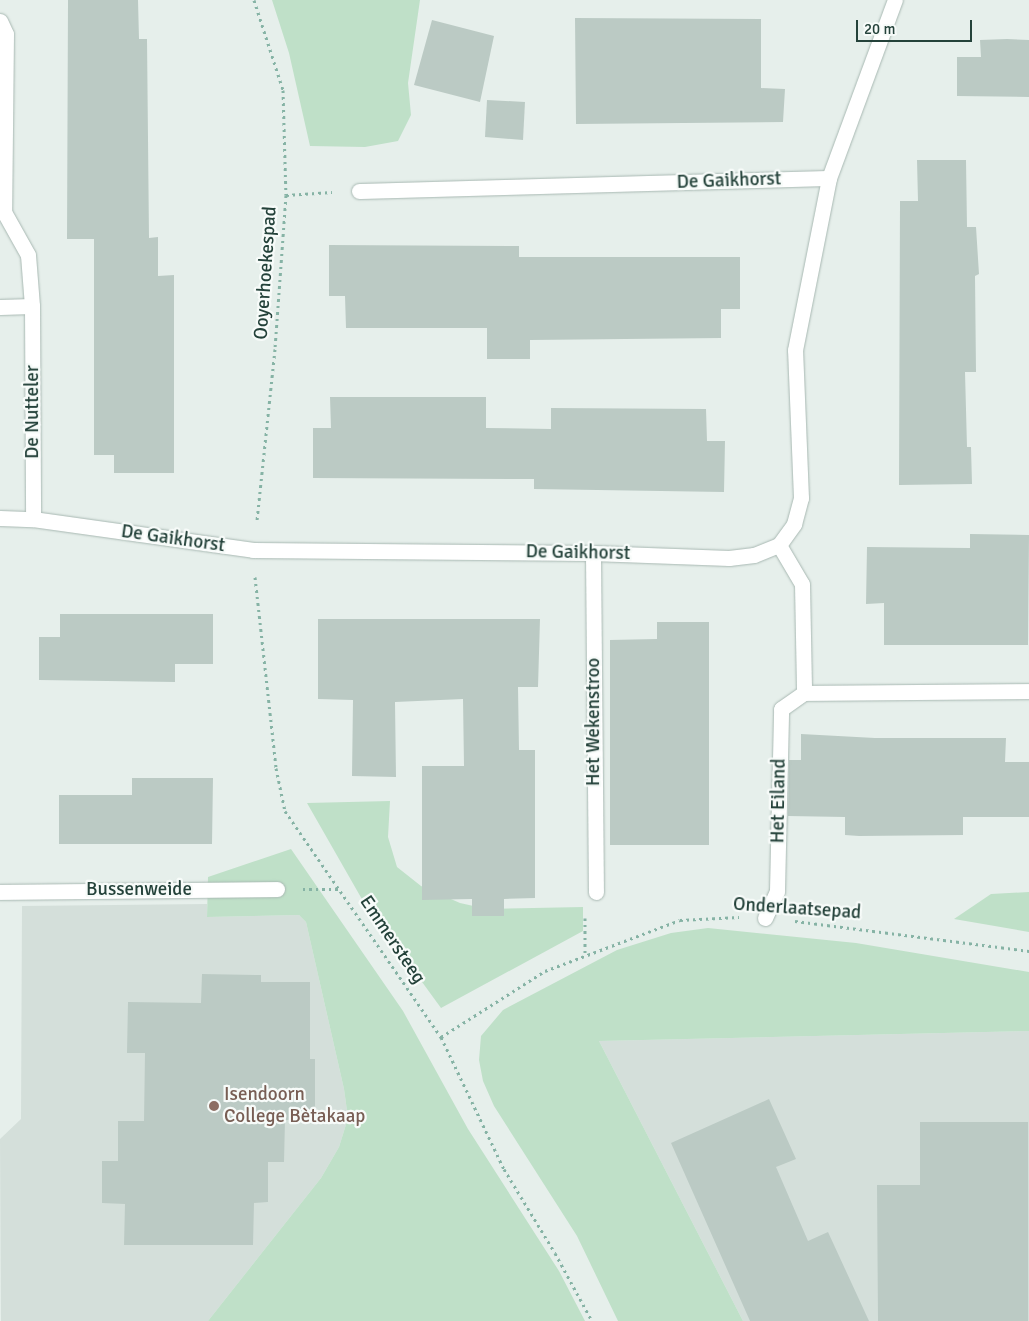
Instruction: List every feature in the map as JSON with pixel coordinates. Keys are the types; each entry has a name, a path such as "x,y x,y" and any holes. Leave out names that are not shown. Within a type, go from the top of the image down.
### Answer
{"street":[{"path":"895,0 828,178 795,350 801,498 794,524 779,545 802,584 804,692 1029,691"},
{"name":"De Nutteler","path":"0,21 6,34 4,212 28,255 32,306 34,519"},
{"name":"De Gaikhorst","path":"359,191 828,178"},
{"path":"0,307 32,306"},
{"name":"De Gaikhorst","path":"0,518 34,519 253,550 593,553 729,558 754,555 779,545"},
{"name":"Het Wekenstroo","path":"593,553 596,892"},
{"name":"Het Eiland","path":"765,918 777,891 781,709 804,692"},
{"name":"Bussenweide","path":"0,892 277,889"}],"path":[{"name":"Ooyerhoekespad","path":"253,550 274,359 286,195 283,90 254,0"},
{"path":"286,195 359,191"},
{"name":"Emmersteeg","path":"253,550 276,768 285,811 440,1037 504,1169 555,1252 592,1321"},
{"path":"277,889 340,889"},
{"path":"586,955 585,900 596,892"},
{"name":"Onderlaatsepad","path":"440,1037 545,971 680,920 744,916 874,929 1029,950"}],"shaded area":[{"path":"207,904 207,917 299,915 306,922 344,1089 348,1118 339,1147 321,1178 208,1321 1,1321 0,1139 21,1119 22,906"},
{"path":"1029,1031 1029,1321 743,1321 599,1041"}],"green space":[{"path":"272,0 420,0 408,83 411,115 398,141 365,147 310,146 289,53"},
{"path":"390,801 388,837 397,867 421,886 460,903 487,909 583,907 583,931 441,1008 363,901 307,803"},
{"path":"291,849 403,1011 468,1129 559,1271 585,1321 208,1321 321,1178 339,1147 348,1118 344,1089 306,922 299,915 207,917 208,877"},
{"path":"1029,892 1029,932 954,919 991,894"},
{"path":"708,928 856,943 1029,972 1029,1031 599,1041 743,1321 618,1321 577,1236 494,1106 483,1081 479,1060 481,1036 503,1010 617,950 671,933"}],"building":[{"path":"68,0 138,0 139,39 147,39 149,238 158,237 158,276 174,275 174,473 114,473 114,455 94,455 94,239 67,239"},
{"path":"575,18 761,19 761,88 785,89 783,122 576,124"},
{"path":"432,20 494,36 480,102 414,85"},
{"path":"980,40 1029,40 1029,97 957,96 957,57 981,57"},
{"path":"487,100 525,102 523,140 485,137"},
{"path":"917,160 966,160 967,227 976,227 979,274 975,276 976,372 965,372 967,447 971,447 972,484 899,485 900,201 918,201"},
{"path":"329,245 519,246 519,257 740,257 740,309 721,309 721,338 530,340 530,359 487,359 487,328 346,328 345,296 329,296"},
{"path":"330,397 486,397 486,428 551,429 551,408 706,409 707,441 725,441 724,492 534,489 534,479 313,478 313,428 331,428"},
{"path":"970,534 1029,535 1028,645 884,645 884,603 866,604 867,547 970,548"},
{"path":"60,614 213,614 213,664 175,664 175,682 39,680 39,637 60,637"},
{"path":"318,619 540,619 538,687 518,687 519,750 535,750 535,898 504,899 504,916 472,916 472,899 422,900 422,766 464,766 463,699 395,702 396,777 352,776 353,700 318,699"},
{"path":"657,622 709,622 709,845 610,845 610,640 657,639"},
{"path":"801,734 875,738 1006,738 1005,762 1029,762 1029,817 963,817 963,835 859,836 845,835 845,817 788,816 789,760 801,760"},
{"path":"132,778 213,778 212,844 59,844 59,795 132,795"},
{"path":"202,974 261,975 261,982 310,982 310,1059 315,1059 315,1119 285,1120 284,1162 268,1162 268,1202 254,1203 253,1245 124,1245 125,1204 102,1203 102,1161 118,1161 118,1121 144,1121 145,1053 127,1053 128,1002 201,1003"},
{"path":"769,1099 796,1159 776,1167 808,1241 828,1232 869,1321 750,1321 671,1143"},
{"path":"920,1122 1028,1122 1028,1321 878,1321 877,1185 920,1185"}],"place":[{"name":"Isendoorn College Bètakaap","path":"214,1106"}]}
